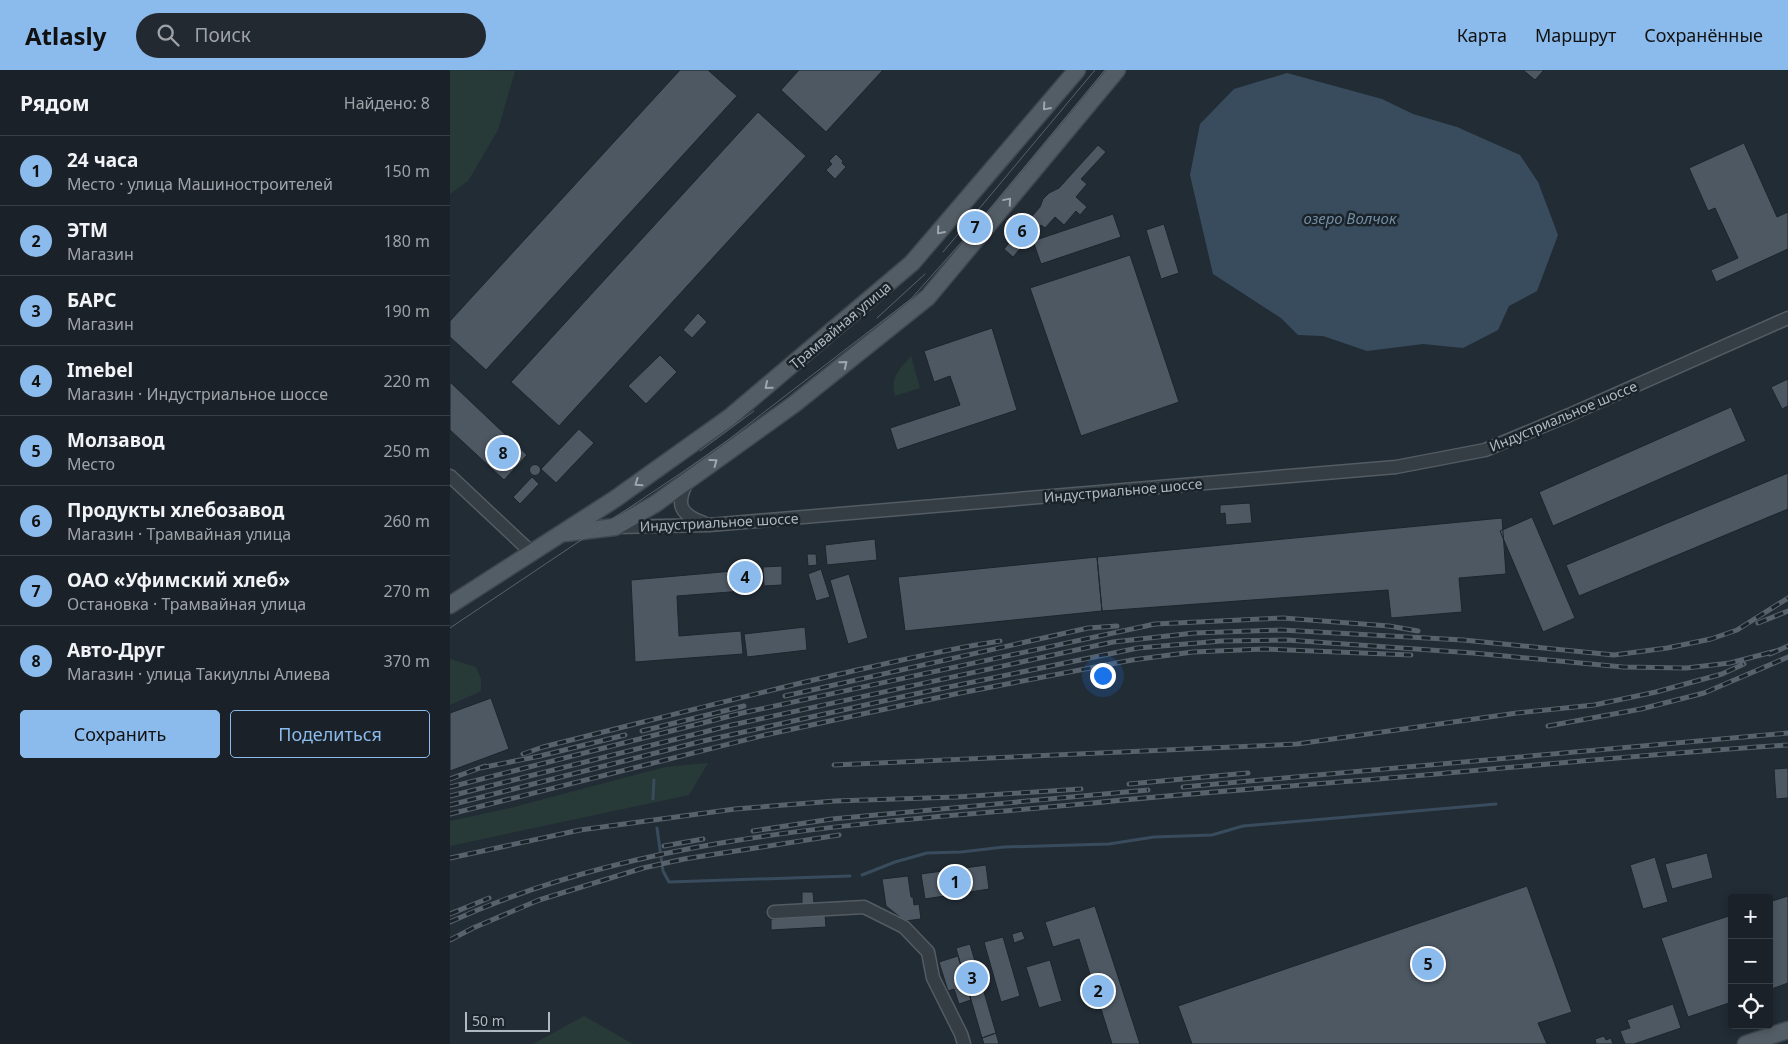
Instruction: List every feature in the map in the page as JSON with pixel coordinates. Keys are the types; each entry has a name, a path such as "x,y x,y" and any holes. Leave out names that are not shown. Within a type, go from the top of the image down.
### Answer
{"main road":[{"name":"Трамвайная улица","path":"561,534 616,499 730,417 912,263 1078,70"},
{"path":"615,527 655,504 793,405 928,297 1117,70"},
{"name":"Индустриальное шоссе","path":"450,605 561,534 615,527"},
{"path":"1746,1044 1788,1030"}],"street":[{"name":"Индустриальное шоссе","path":"615,527 709,525 1396,467 1486,450 1788,318"},
{"path":"450,476 531,552"},
{"path":"689,480 681,494 681,506 685,513 694,520 709,525"},
{"path":"774,912 864,907 904,927 928,952 933,978 961,1034 964,1044"}],"green space":[{"path":"450,70 515,71 498,130 468,181 450,194"},
{"path":"911,356 920,388 895,396 894,384 897,374"},
{"path":"450,659 476,667 481,679 481,691 450,705"},
{"path":"708,763 689,795 450,846 450,821 510,808 665,767"},
{"path":"584,1016 633,1044 533,1044"}],"water":[{"name":"озеро Волчок","path":"1287,73 1382,99 1413,114 1457,127 1520,155 1538,182 1558,235 1537,291 1509,306 1498,330 1463,348 1423,344 1367,351 1323,336 1298,335 1281,318 1213,274 1190,175 1200,124 1234,89"}],"building":[{"path":"680,70 708,70 737,96 486,370 450,337 450,321"},
{"path":"799,70 883,70 826,132 781,90"},
{"path":"1523,70 1544,70 1535,80"},
{"path":"758,112 806,156 559,426 511,382"},
{"path":"1744,143 1777,217 1788,212 1788,249 1716,282 1711,270 1738,258 1715,208 1708,211 1689,168"},
{"path":"1098,145 1106,152 1081,179 1087,184 1076,197 1087,207 1080,215 1076,211 1064,225 1055,217 1045,228 1041,225 1013,257 1004,249 1040,207 1043,199 1049,193 1059,188"},
{"path":"836,154 846,167 835,179 826,170 832,164 829,161"},
{"path":"1113,214 1121,237 1041,264 1033,241"},
{"path":"1164,224 1179,273 1161,279 1146,230"},
{"path":"1130,255 1179,402 1081,436 1030,288"},
{"path":"698,313 707,322 692,338 683,330"},
{"path":"992,328 1017,410 897,450 890,428 960,405 950,376 934,382 924,351"},
{"path":"660,355 677,372 646,404 628,386"},
{"path":"1788,379 1788,406 1782,409 1771,387"},
{"path":"450,382 527,455 504,480 450,430"},
{"path":"1731,407 1746,441 1553,526 1539,492"},
{"path":"579,429 594,443 556,483 541,469"},
{"path":"535,464 541,470 535,476 529,470"},
{"path":"1788,473 1788,509 1579,596 1566,565"},
{"path":"532,477 539,484 520,504 513,497"},
{"path":"1250,503 1252,523 1226,525 1225,513 1220,514 1220,505"},
{"path":"1532,517 1575,618 1543,632 1500,531"},
{"path":"1502,518 1506,574 1459,578 1462,612 1391,618 1388,590 1102,611 1097,557"},
{"path":"875,539 877,560 827,565 825,545"},
{"path":"807,554 816,554 817,565 808,566"},
{"path":"1097,557 1102,611 905,631 898,577"},
{"path":"782,566 782,585 764,586 763,567"},
{"path":"756,569 757,590 677,596 679,636 741,631 743,654 635,662 631,580"},
{"path":"821,569 830,597 816,601 808,574"},
{"path":"849,574 868,638 848,644 830,580"},
{"path":"805,627 807,650 747,657 744,634"},
{"path":"491,698 509,749 450,771 450,713"},
{"path":"1788,768 1788,798 1776,799 1774,769"},
{"path":"1707,853 1713,878 1672,889 1665,864"},
{"path":"1655,857 1668,902 1643,909 1630,865"},
{"path":"986,865 989,889 925,899 921,874"},
{"path":"908,876 911,897 913,897 914,905 919,904 921,919 905,921 886,906 882,879"},
{"path":"1527,886 1572,1012 1538,1023 1547,1044 1192,1044 1178,1006"},
{"path":"802,892 813,892 814,904 802,905"},
{"path":"1788,896 1788,983 1773,989 1773,939 1773,901"},
{"path":"1095,906 1140,1044 1112,1044 1079,939 1053,947 1045,922"},
{"path":"825,915 826,927 771,930 771,919"},
{"path":"1728,916 1728,1003 1688,1017 1661,938"},
{"path":"1022,931 1025,939 1014,943 1012,934"},
{"path":"1003,937 1020,996 1001,1002 984,942"},
{"path":"970,944 996,1033 982,1038 956,948"},
{"path":"958,956 971,1000 959,1004 954,989 948,991 939,962"},
{"path":"1050,960 1062,1001 1039,1008 1026,967"},
{"path":"1673,1004 1681,1028 1634,1044 1625,1044 1620,1031 1630,1028 1627,1020"},
{"path":"996,1033 999,1044 984,1044 982,1038"},
{"path":"1604,1036 1606,1040 1611,1038 1613,1044 1593,1044 1596,1043 1595,1039"}],"waterway":[{"path":"653,799 654,780"},
{"path":"862,875 895,862 927,853 961,852 1004,847 1109,844 1154,837 1212,835 1243,826 1496,804"},
{"path":"657,828 663,871 669,882 850,876"}],"tram line":[{"path":"943,252 1095,70"},
{"path":"450,628 728,440 911,299 975,227 1105,70"},
{"path":"877,318 925,274"},
{"path":"700,451 754,411"}],"railway":[{"path":"450,796 732,725 1113,642 1194,633 1281,630 1463,640 1614,655 1667,648 1711,639 1737,630 1788,598"},
{"path":"1758,623 1788,611"},
{"path":"450,787 742,713 1155,624 1283,618 1389,626 1418,631"},
{"path":"785,696 1088,628 1117,626"},
{"path":"450,805 703,741 915,694 1138,648 1221,641 1287,640 1473,653 1623,667 1686,668 1730,663 1776,651"},
{"path":"523,754 543,747 822,678 933,653 1000,641"},
{"path":"1770,654 1788,646"},
{"path":"450,814 765,735 955,694 1132,660 1193,652 1264,649 1411,655"},
{"path":"1548,726 1641,709 1704,693 1788,657"},
{"path":"834,765 1297,744 1517,713 1594,705 1656,692 1722,674 1744,664"},
{"path":"642,731 744,706"},
{"path":"1183,787 1788,733"},
{"path":"480,768 540,756 625,735"},
{"path":"450,922 525,892 602,868 681,850 841,826 1162,796 1788,745"},
{"path":"450,779 485,766"},
{"path":"1129,784 1248,773"},
{"path":"450,858 580,830 735,809 835,801 957,797 1081,789"},
{"path":"753,831 832,819 1148,790"},
{"path":"450,940 473,928 539,900 643,868 684,859 839,835"},
{"path":"664,846 703,839"},
{"path":"450,914 489,898"}],"place":[{"name":"ОАО «Уфимский хлеб»","path":"975,227"},
{"name":"Продукты хлебозавод","path":"1022,231"},
{"name":"Авто-Друг","path":"503,453"},
{"name":"Imebel","path":"745,577"},
{"name":"24 часа","path":"955,882"},
{"name":"Молзавод","path":"1428,964"},
{"name":"БАРС","path":"972,978"},
{"name":"ЭТМ","path":"1098,991"}]}
